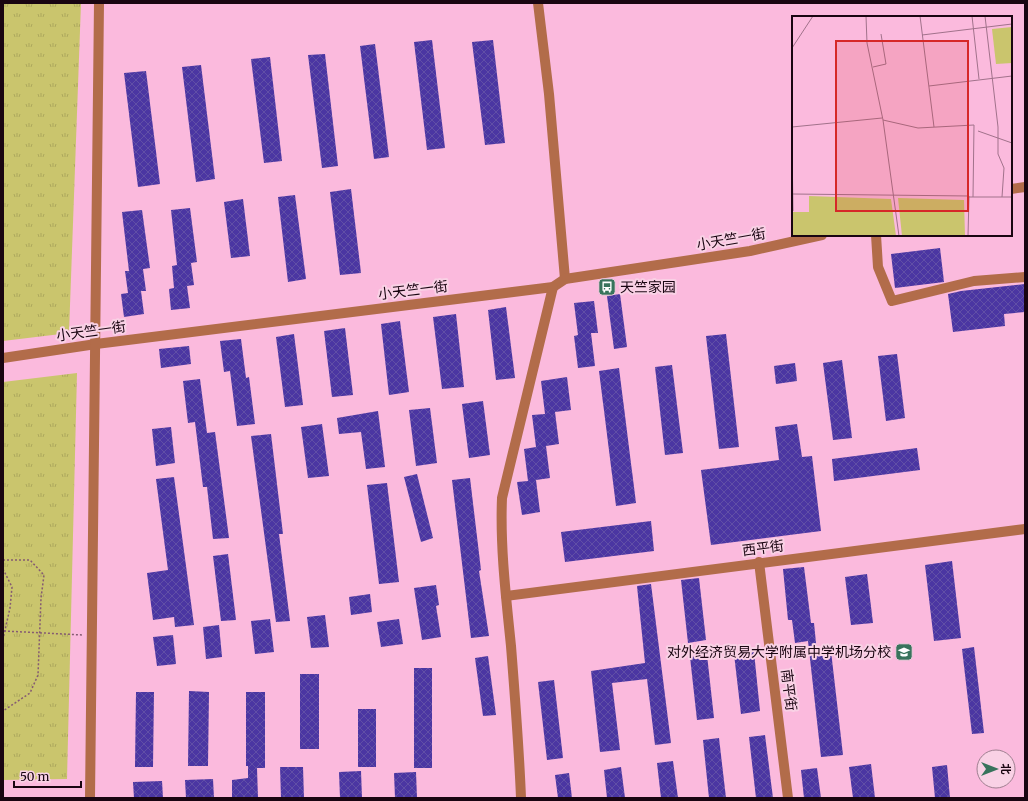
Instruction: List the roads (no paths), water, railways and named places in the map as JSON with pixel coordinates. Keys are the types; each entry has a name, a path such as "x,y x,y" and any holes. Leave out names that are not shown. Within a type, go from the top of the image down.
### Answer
{"street":[{"path":"90,798 99,3"},
{"path":"538,3 549,94 565,279"},
{"path":"1012,189 1025,187"},
{"name":"小天竺一街","path":"3,358 96,344 552,287 565,279 750,251 818,236"},
{"path":"876,236 878,267 892,301 974,281 1025,278"},
{"path":"521,798 514,684 501,521 502,498 552,287"},
{"name":"西平街","path":"506,596 759,562 1025,529"},
{"name":"南平街","path":"759,562 788,798"}],"place":[{"name":"天竺家园","path":"607,287"},
{"name":"对外经济贸易大学附属中学机场分校","path":"904,652"}]}
